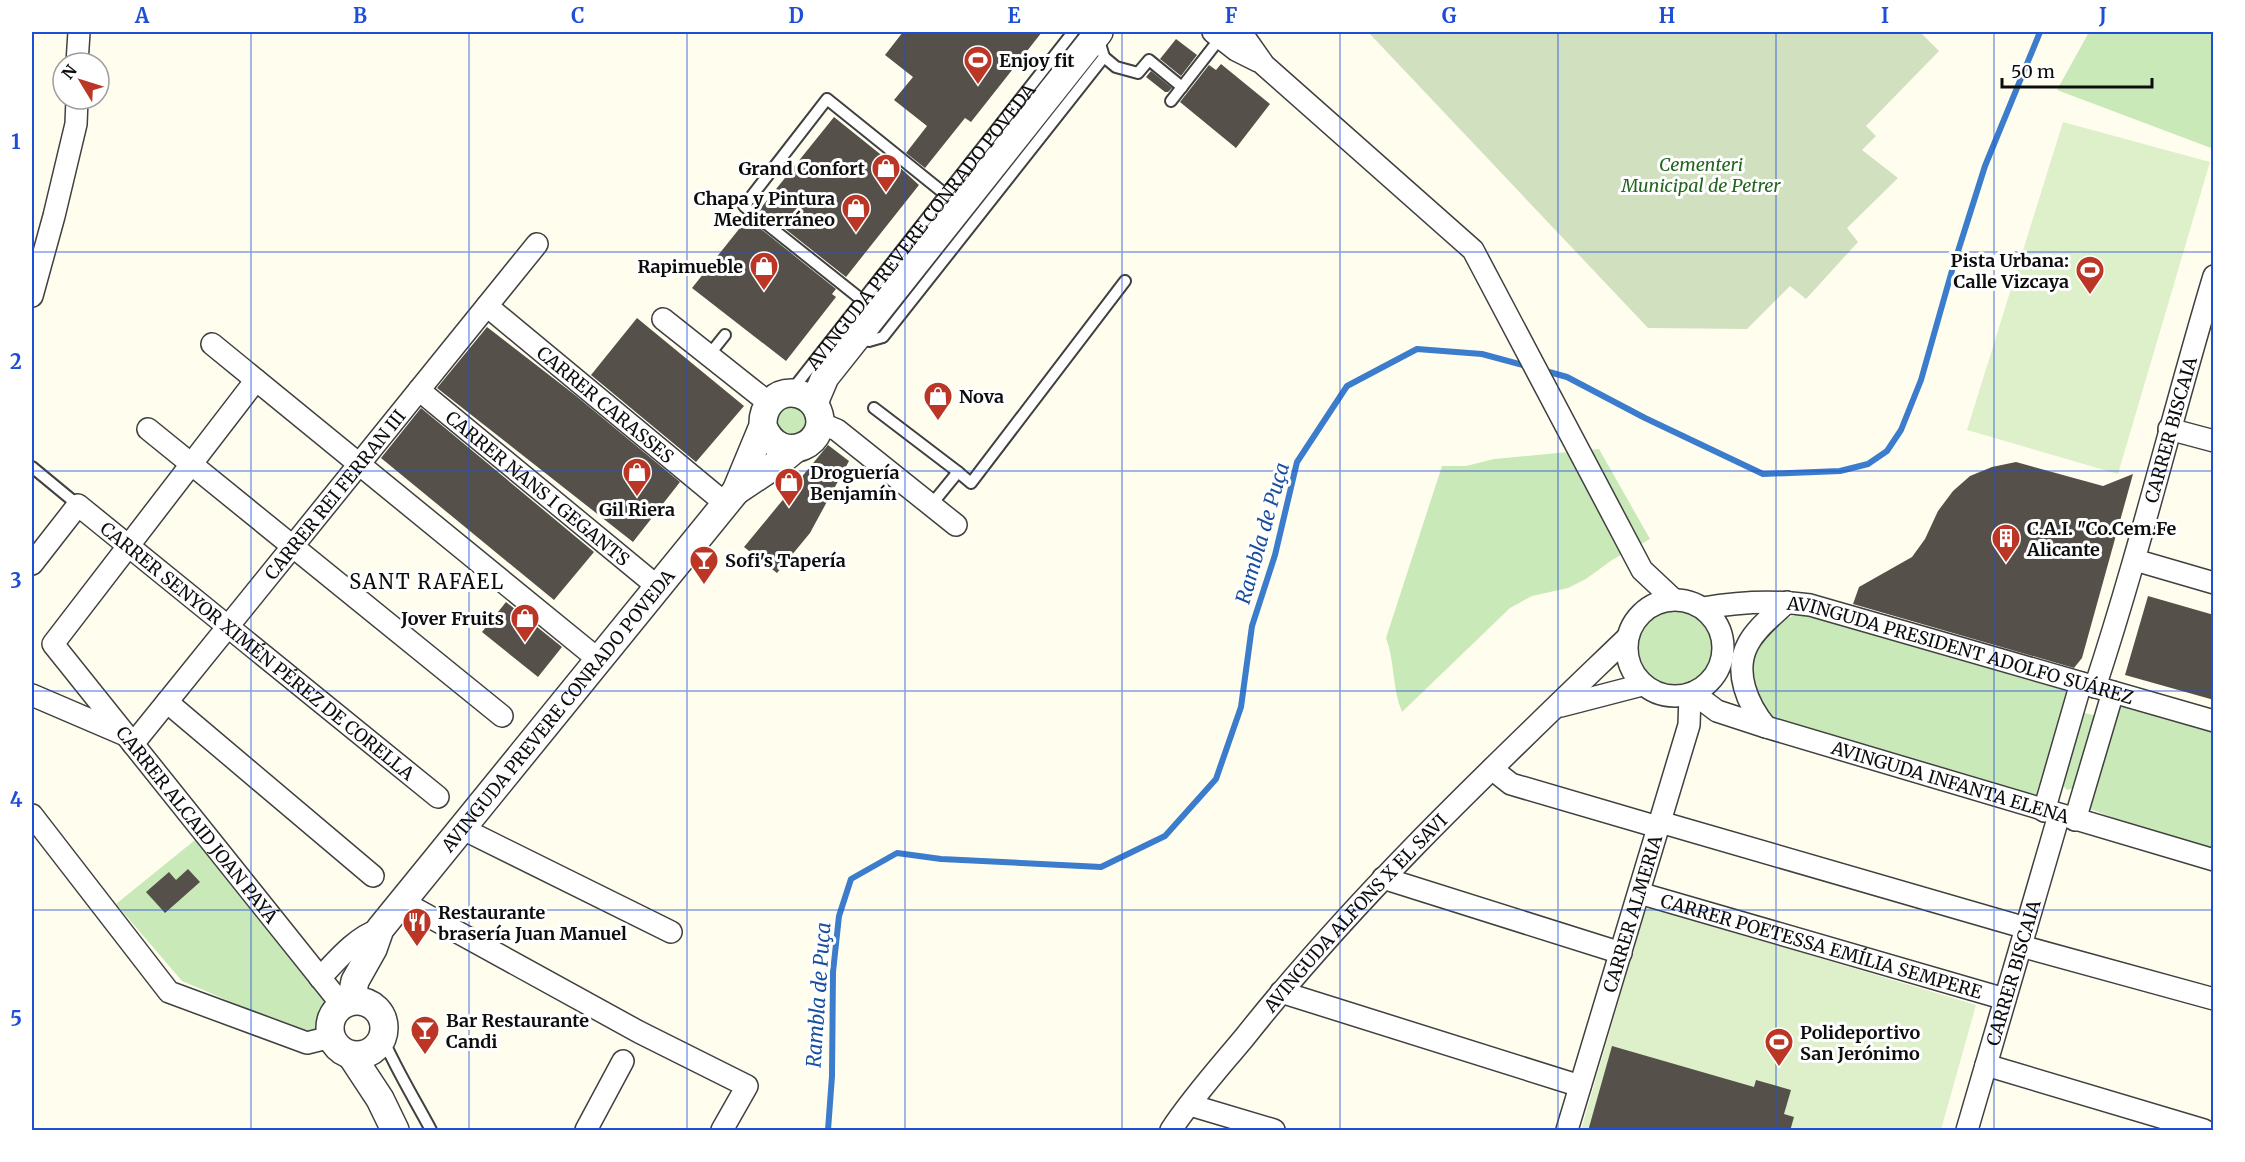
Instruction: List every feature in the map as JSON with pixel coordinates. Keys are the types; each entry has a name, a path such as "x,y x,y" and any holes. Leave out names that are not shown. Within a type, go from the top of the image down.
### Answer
{"street":[{"path":"78,51 79,32"},
{"path":"1224,33 1236,50 1264,64 1473,249 1642,570 1673,599"},
{"name":"AVINGUDA PREVERE CONRADO POVEDA","path":"320,978 351,946 367,934 376,939 402,901 731,497 792,407 825,377 1093,38"},
{"path":"32,296 76,124 76,111"},
{"name":"CARRER REI FERRAN III","path":"129,740 167,702 537,244"},
{"name":"CARRER BISCAIA","path":"2096,687 2135,560 2169,429 2210,302 2214,276"},
{"name":"CARRER CARASSES","path":"487,306 731,497"},
{"path":"663,319 709,356 792,407 837,430 956,525"},
{"path":"212,344 599,660"},
{"path":"128,546 256,380"},
{"name":"CARRER NANS I GEGANTS","path":"419,390 658,587"},
{"path":"792,407 767,436 774,444 784,449 795,449"},
{"name":"AVINGUDA PREVERE CONRADO POVEDA","path":"731,497 795,449 809,443 814,438 792,407"},
{"path":"148,429 502,716"},
{"path":"2169,429 2214,441"},
{"path":"32,564 78,505"},
{"name":"CARRER SENYOR XIMÉN PÉREZ DE CORELLA","path":"78,505 438,797"},
{"name":"CARRER ALCAID JOAN PAYÁ","path":"128,546 53,644 320,978 355,1004"},
{"path":"2135,560 2214,584"},
{"path":"1642,570 1644,610"},
{"path":"1673,599 1689,601 1703,608 1713,618 1720,631 1723,653 1716,674 1706,685 1691,694 1673,697 1657,693 1642,685 1629,664 1626,651 1627,638 1633,623 1644,610 1657,602 1673,599"},
{"path":"1766,727 1755,714 1747,695 1742,664 1748,645 1761,627 1787,602"},
{"name":"AVINGUDA PRESIDENT ADOLFO SUÁREZ","path":"1703,608 1746,603 1787,602 1810,605 2214,721"},
{"name":"AVINGUDA ALFONS X EL SAVI","path":"1171,1131 1330,934 1492,769 1627,638"},
{"name":"AVINGUDA ALFONS X EL SAVI","path":"1554,708 1584,698 1642,685"},
{"path":"2059,815 2096,687"},
{"path":"2059,815 2096,687"},
{"path":"32,694 129,740"},
{"name":"AVINGUDA INFANTA ELENA","path":"1691,694 1717,711 1766,727 2214,860"},
{"name":"CARRER ALMERIA","path":"1567,1131 1689,725 1691,694"},
{"path":"167,702 373,876"},
{"path":"1689,725 1717,711"},
{"path":"1492,769 1511,784 1659,825 2023,937 2214,999"},
{"path":"32,815 169,992 307,1043 331,1037"},
{"name":"CARRER BISCAIA","path":"1967,1131 2059,815"},
{"path":"461,828 671,932"},
{"path":"1383,878 1621,952"},
{"name":"CARRER POETESSA EMÍLIA SEMPERE","path":"1639,893 2005,999"},
{"path":"402,901 639,1032 747,1086 722,1131"},
{"path":"355,1004 381,1014 385,1032 369,1048 339,1049 331,1037 331,1019 355,1004 376,939"},
{"path":"1281,992 1580,1086"},
{"path":"369,1048 380,1099 395,1131"},
{"path":"585,1131 622,1061"},
{"path":"1986,1065 2204,1131"},
{"path":"1190,1106 1274,1131"}],"lane":[{"path":"1171,101 1224,33"},
{"path":"1093,38 1116,67 1138,73 1149,60 1182,87"},
{"name":"AVINGUDA PREVERE CONRADO POVEDA","path":"792,407 862,300 945,194 1093,38"},
{"path":"862,300 744,206 827,99 945,194"},
{"path":"874,408 971,483 1125,281"},
{"path":"709,356 725,335"},
{"path":"32,467 78,505"},
{"path":"931,505 958,472"},
{"path":"369,1048 396,1069 413,1095 431,1131"}],"green space":[{"name":"Cementeri Municipal de Petrer","path":"1368,32 1920,32 1939,51 1866,126 1876,136 1862,150 1898,178 1847,228 1858,242 1806,299 1790,286 1747,329 1648,328"},
{"path":"2089,32 2213,32 2214,139 2211,148 2057,90"},
{"name":"Pista Urbana: Calle Vizcaya","path":"2063,122 2210,162 2118,474 1967,430"},
{"path":"791,405 803,410 807,423 801,435 782,438 774,415 778,409"},
{"path":"1599,449 1650,539 1568,588 1532,596 1510,608 1402,712 1386,638 1442,466 1466,466 1494,459"},
{"path":"1676,611 1697,617 1707,627 1713,648 1707,669 1697,679 1676,685 1655,679 1645,669 1639,648 1645,627 1655,617"},
{"path":"1817,613 2063,684 2069,691 2040,794 2035,797 1789,726 1772,718 1762,707 1756,695 1753,667 1756,653 1770,630 1781,621 1803,614"},
{"path":"2120,705 2127,705 2213,732 2213,850 2136,827 2088,808"},
{"path":"2084,713 2094,715 2096,720 2077,787 2067,790 2060,782 2079,715"},
{"path":"195,840 329,1002 318,1019 319,1031 304,1033 182,981 116,904"},
{"name":"Polideportivo San Jerónimo","path":"1646,906 1976,1005 1941,1130 1581,1130"}],"building":[{"path":"903,32 1042,32 971,122 965,118 925,168 906,153 927,126 894,100 913,77 885,55"},
{"path":"1176,39 1197,55 1181,76 1160,59"},
{"path":"1221,64 1270,104 1236,148 1180,102 1209,65 1216,70"},
{"path":"1151,71 1172,88 1168,92 1146,77"},
{"path":"834,117 895,166 896,164 919,185 846,277 760,209"},
{"name":"Rapimueble","path":"751,221 836,289 832,294 836,297 786,361 692,288 743,224 747,227"},
{"path":"637,318 744,406 696,462 591,375"},
{"path":"487,327 575,395 680,482 633,542 437,388"},
{"path":"421,408 594,552 554,600 381,458"},
{"path":"828,445 849,461 810,533 777,573 744,547"},
{"name":"C.A.I. \"Co.Cem.Fe Alicante","path":"2016,462 2103,486 2133,474 2082,658 2074,668 1853,604 1859,587 1912,557 1925,539 1938,511 1953,491 1970,476 1992,467"},
{"path":"2148,596 2214,615 2214,700 2125,675"},
{"path":"506,602 562,647 538,677 482,632"},
{"path":"188,869 200,882 165,913 146,892 169,872 176,880"},
{"path":"1612,1046 1754,1087 1756,1080 1791,1090 1784,1114 1794,1117 1790,1131 1588,1131"}],"waterway":[{"name":"Rambla de Puça","path":"1542,370 1567,377 1645,418 1763,474 1840,471 1868,464 1887,451 1901,430 1921,380 1985,166 2040,32"},
{"name":"Rambla de Puça","path":"828,1130 832,1076 833,972 839,916 851,879 897,853 941,859 1101,867 1165,836 1216,779 1241,707 1252,626 1275,555 1297,462 1347,386 1417,349 1482,354 1530,367"}],"place":[{"name":"Enjoy fit","path":"978,86"},
{"name":"Grand Confort","path":"886,194"},
{"name":"Chapa y Pintura Mediterráneo","path":"856,234"},
{"name":"Rapimueble","path":"764,292"},
{"name":"Pista Urbana: Calle Vizcaya","path":"2090,296"},
{"name":"Nova","path":"938,422"},
{"name":"Gil Riera","path":"637,498"},
{"name":"Droguería Benjamín","path":"789,508"},
{"name":"C.A.I. \"Co.Cem.Fe Alicante","path":"2006,564"},
{"name":"Sofi's Tapería","path":"704,586"},
{"name":"Jover Fruits","path":"525,644"},
{"name":"Restaurante brasería Juan Manuel","path":"417,948"},
{"name":"Bar Restaurante Candi","path":"425,1056"},
{"name":"Polideportivo San Jerónimo","path":"1779,1068"}],"district":[{"name":"SANT RAFAEL","path":"427,581"}]}
